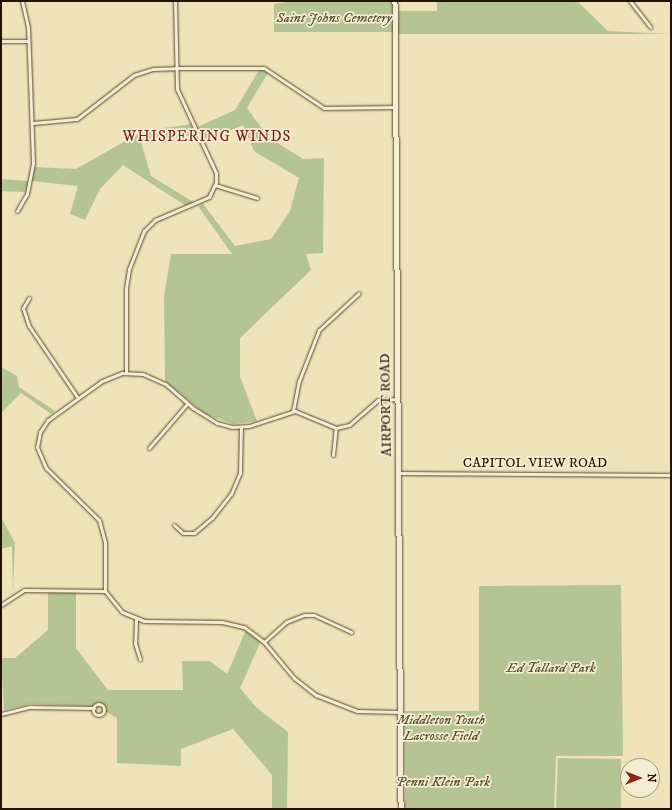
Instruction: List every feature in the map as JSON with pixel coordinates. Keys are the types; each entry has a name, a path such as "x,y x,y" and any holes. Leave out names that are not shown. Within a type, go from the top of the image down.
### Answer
{"street":[{"path":"17,211 27,194 32,171 33,123 28,41 22,1"},
{"path":"126,373 126,288 129,269 144,231 155,220 209,197 215,185 216,173 177,89 175,1"},
{"name":"AIRPORT ROAD","path":"396,1 401,809"},
{"path":"630,1 650,27"},
{"path":"1,41 28,41"},
{"path":"33,123 77,118 134,75 153,69 264,68 324,108 396,107"},
{"path":"215,185 257,198"},
{"path":"293,411 299,381 319,330 359,293"},
{"path":"29,298 23,311 30,326 78,398"},
{"path":"398,399 378,400 349,425 336,428 293,411 241,427 218,423 187,404 165,384 143,374 126,373 102,381 48,420 40,432 37,447 46,468 99,520 105,542 105,591 122,612 136,620 232,623 264,642 294,678 328,701 364,712 400,712"},
{"path":"149,448 187,404"},
{"path":"174,525 183,533 194,532 212,518 231,494 240,472 241,427"},
{"path":"333,455 336,428"},
{"name":"CAPITOL VIEW ROAD","path":"399,472 671,475"},
{"path":"1,605 24,590 105,591"},
{"path":"264,642 286,622 304,615 314,615 351,632"},
{"path":"136,620 135,643 140,659"},
{"path":"1,714 30,707 94,708"}],"green space":[{"name":"Saint Johns Cemetery","path":"294,1 393,1 393,32 274,32 274,4"},
{"path":"437,1 577,1 608,31 671,34 398,34 398,11 437,11"},
{"path":"259,70 269,71 247,108 268,137 303,159 324,158 323,253 306,254 311,270 240,338 240,377 257,421 233,424 205,414 165,381 164,296 171,254 232,254 198,206 203,204 235,246 271,239 290,211 299,178 254,151 243,125 204,142 200,134 141,142 151,176 195,203 186,206 123,165 100,189 85,220 70,214 78,186 32,181 35,167 76,169 143,131 191,124 193,129 235,110"},
{"path":"1,179 28,181 25,192 1,191"},
{"path":"1,367 17,376 19,387 55,411 51,414 21,393 1,413"},
{"path":"1,517 15,543 13,592 12,546 1,549"},
{"name":"Ed Tallard Park","path":"621,585 623,756 556,756 554,809 405,809 404,711 479,711 479,586"},
{"path":"76,590 76,648 108,690 183,690 182,661 210,661 227,674 246,630 261,641 240,688 256,707 288,732 287,809 272,809 272,775 233,729 181,749 181,766 117,763 117,718 106,712 102,703 92,706 30,704 4,710 1,658 15,658 48,630 48,591"},
{"path":"558,758 620,759 621,809 556,809"}],"district":[{"name":"WHISPERING WINDS","path":"207,137"}],"park label":[{"name":"Middleton Youth Lacrosse Field","path":"441,728"},
{"name":"Penni Klein Park","path":"443,782"}]}
